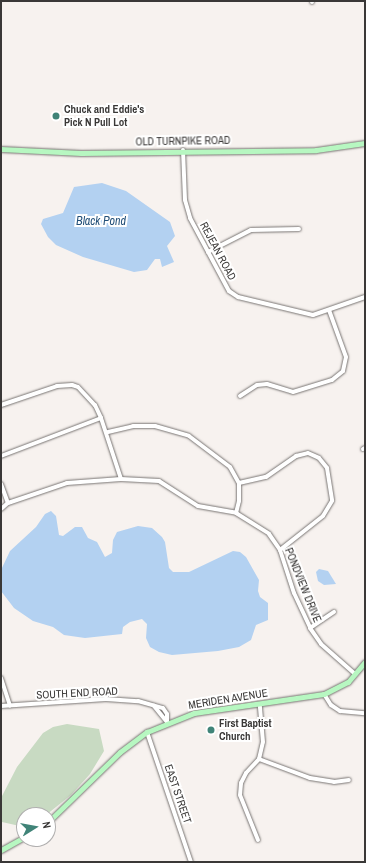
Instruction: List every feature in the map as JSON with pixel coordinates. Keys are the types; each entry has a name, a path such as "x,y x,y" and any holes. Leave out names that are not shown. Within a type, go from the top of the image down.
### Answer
{"main road":[{"name":"OLD TURNPIKE ROAD","path":"1,149 77,153 184,150 316,150 365,143"},
{"name":"MERIDEN AVENUE","path":"56,814 120,752 147,732 167,722 194,713 324,694 337,690 355,674 365,662"},
{"path":"1,850 16,842"}],"street":[{"name":"REJEAN ROAD","path":"184,150 184,200 190,218 229,291 238,297 302,314 313,315 365,296"},
{"path":"208,252 251,230 299,229"},
{"path":"240,396 257,385 267,384 293,392 332,380 343,372 346,357 329,310"},
{"path":"1,405 57,386 72,385 83,391 101,418 108,432 121,479"},
{"path":"1,456 101,418"},
{"path":"108,432 139,425 171,428 189,436 230,467 239,483 239,501 236,513"},
{"path":"239,483 266,478 296,456 308,453 320,458 327,468 332,501 323,516 280,550"},
{"name":"PONDVIEW DRIVE","path":"1,509 8,503 67,484 121,479 159,481 198,506 236,513 269,534 280,550 294,593 310,628 321,644 355,674"},
{"path":"1,484 8,503"},
{"path":"310,628 334,612"},
{"path":"1,678 10,706"},
{"path":"324,694 331,705 340,711 365,713"},
{"name":"SOUTH END ROAD","path":"1,706 106,699 138,701 154,706 167,722"},
{"path":"258,840 240,795 241,784 246,773 259,759 263,742 260,704"},
{"name":"EAST STREET","path":"147,732 191,862"},
{"path":"259,759 310,778 334,782 349,780"}],"green space":[{"path":"67,724 99,729 104,751 90,774 71,795 56,807 16,807 16,825 2,822 1,798 17,767 43,733 53,727"}],"water":[{"name":"Black Pond","path":"102,183 126,191 170,222 175,236 167,246 174,262 162,267 160,259 155,259 147,270 134,272 83,257 56,245 48,237 41,224 43,219 63,213 74,187"},
{"path":"51,511 56,516 59,535 63,536 75,527 82,527 88,538 97,542 105,557 112,553 113,540 117,532 138,526 152,528 162,537 165,542 169,568 173,572 189,572 233,551 240,552 246,557 259,580 258,591 260,597 268,603 268,620 256,625 251,640 239,647 218,651 172,655 159,652 150,647 146,638 147,624 142,619 130,622 123,627 122,634 85,638 64,635 53,627 33,621 14,608 1,591 1,570 10,551 36,527 45,514"},
{"path":"319,569 328,571 336,584 324,585 318,581 316,572"}],"place":[{"name":"Chuck and Eddie's Pick N Pull Lot","path":"56,116"},
{"name":"First Baptist Church","path":"211,730"}]}
